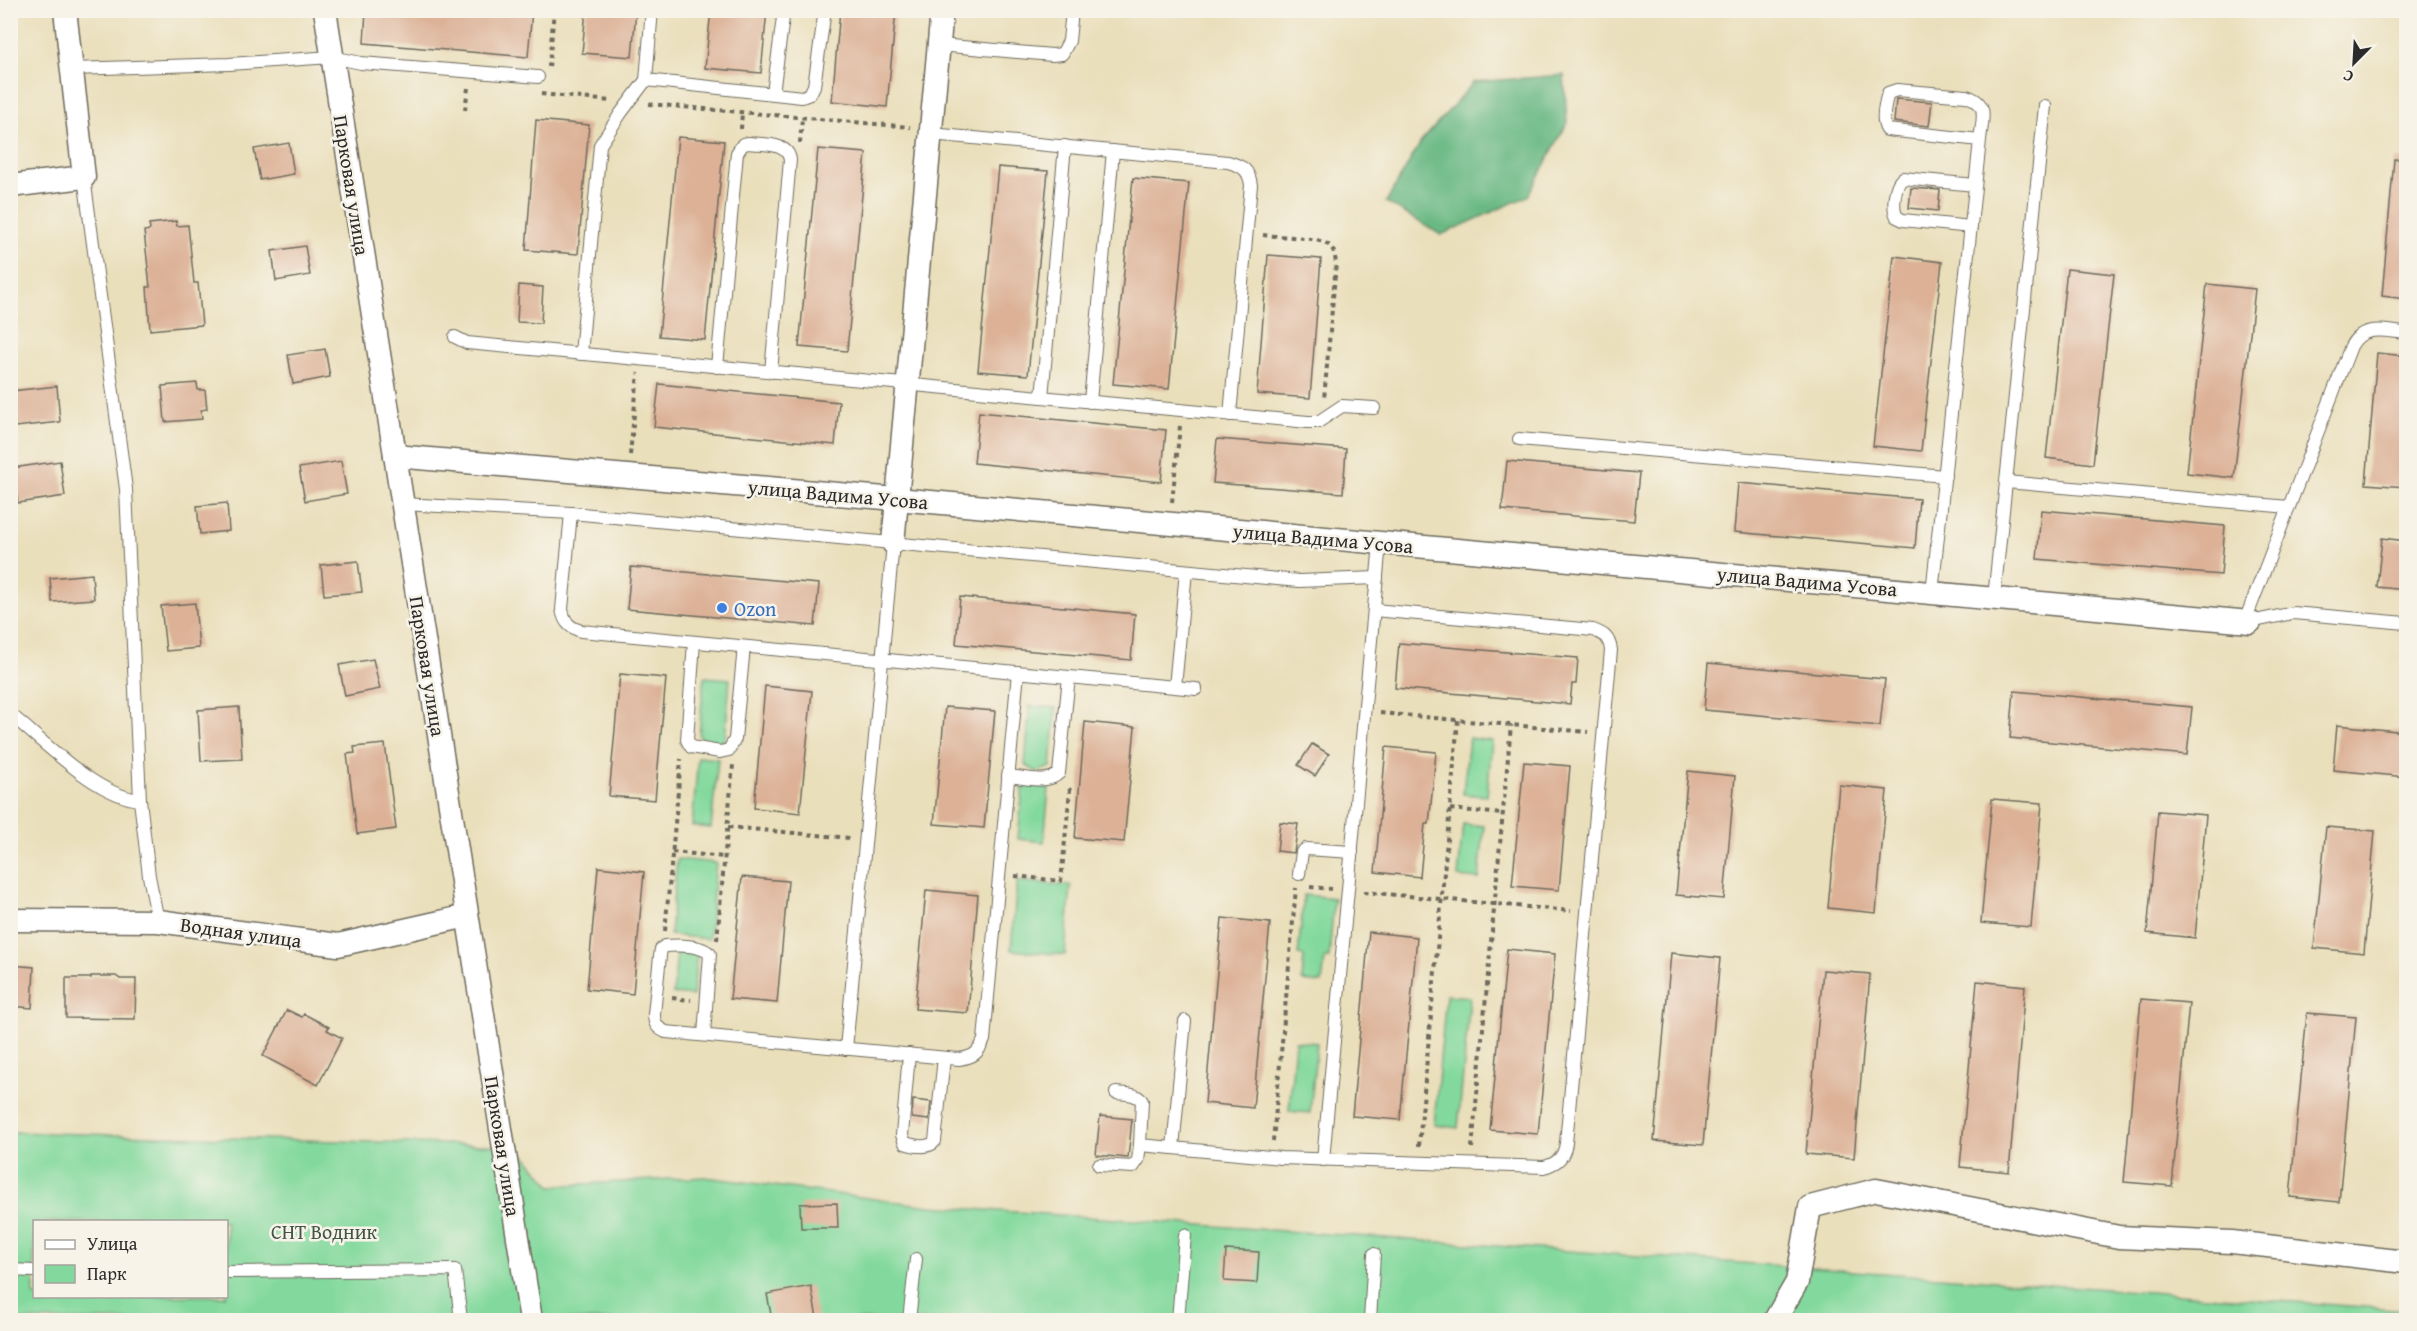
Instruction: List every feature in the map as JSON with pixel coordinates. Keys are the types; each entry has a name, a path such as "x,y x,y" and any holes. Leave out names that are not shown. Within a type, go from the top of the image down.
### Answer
{"street":[{"path":"10,186 84,177 65,10"},
{"name":"Парковая улица","path":"325,10 531,1320"},
{"path":"893,543 942,10"},
{"name":"улица Вадима Усова","path":"395,456 2248,621"},
{"name":"Водная улица","path":"10,920 158,921 338,945 467,916"},
{"path":"1775,1320 1797,1282 1810,1207 1876,1190 2119,1237 2232,1242 2406,1262"}],"lane":[{"path":"581,354 600,145 646,80 652,10"},
{"path":"773,93 784,10"},
{"path":"646,80 802,97 810,94 814,86 825,10"},
{"path":"939,45 1052,56 1062,54 1069,41 1072,10"},
{"path":"72,69 229,64 332,57 361,63 544,81"},
{"path":"1932,593 1983,113 1982,105 1976,99 1966,96 1897,90 1888,93 1884,121 1884,127 1887,130 1980,140"},
{"path":"1994,598 2045,106"},
{"path":"931,131 1228,162 1242,166 1250,175 1251,185 1230,415"},
{"path":"717,367 737,153 743,144 775,146 790,154 790,160 771,372"},
{"path":"1042,397 1065,146"},
{"path":"1090,402 1113,151"},
{"path":"84,177 126,489 140,800 149,876 158,921"},
{"path":"1971,227 1903,220 1897,218 1894,209 1897,187 1903,178 1975,185"},
{"path":"2406,333 2366,331 2356,336 2350,346 2248,621 2293,613 2406,623"},
{"path":"455,337 467,343 1308,422 1322,419 1342,406 1374,408"},
{"path":"1520,439 1945,476"},
{"path":"2006,482 2289,507"},
{"path":"402,504 571,513 1299,581 1377,578"},
{"path":"571,513 562,609 563,619 570,627 581,631 1196,689"},
{"path":"846,1049 893,543"},
{"path":"1323,1160 1380,543"},
{"path":"1175,687 1186,571"},
{"path":"1140,1145 1272,1158 1544,1167 1555,1164 1562,1158 1565,1149 1604,734 1610,640 1604,634 1593,630 1374,610"},
{"path":"694,642 686,733 691,747 720,752 729,750 735,739 744,647"},
{"path":"704,1035 710,954 699,948 665,946 661,949 654,1022 658,1029 666,1032 958,1059 973,1057 980,1050 984,1040 1018,672"},
{"path":"1008,776 1045,779 1054,778 1059,773 1069,677"},
{"path":"10,714 91,781 126,798 140,800"},
{"path":"1298,879 1302,852 1306,849 1352,852"},
{"path":"1173,1148 1185,1021"},
{"path":"909,1054 902,1134 905,1143 911,1145 927,1146 935,1142 944,1058"},
{"path":"1099,1165 1133,1167 1138,1160 1142,1101 1139,1096 1116,1093"},
{"path":"1178,1320 1185,1236"},
{"path":"1370,1320 1374,1254"},
{"path":"909,1320 916,1259"},
{"path":"10,1270 33,1271"},
{"path":"228,1272 455,1270 461,1320"}],"path":[{"path":"546,95 544,81 554,10"},
{"path":"714,87 742,112"},
{"path":"465,111 467,88 479,89"},
{"path":"535,94 931,131"},
{"path":"742,112 740,136 743,144"},
{"path":"1247,234 1319,241 1329,245 1335,253 1336,264 1322,419"},
{"path":"628,476 639,359"},
{"path":"1170,524 1181,410"},
{"path":"1365,711 1604,734"},
{"path":"1417,1163 1458,720"},
{"path":"1471,1164 1511,725"},
{"path":"665,946 681,757 691,747"},
{"path":"710,954 717,940 728,827 734,762 729,750"},
{"path":"999,874 1061,880 1070,790 1059,773"},
{"path":"1450,809 1503,814"},
{"path":"728,827 866,840"},
{"path":"672,852 725,856"},
{"path":"1272,1158 1298,879"},
{"path":"1307,886 1587,912"},
{"path":"656,996 707,1001"}],"green space":[{"path":"1564,75 1567,123 1528,196 1441,235 1386,202 1421,142 1474,82"},
{"path":"704,677 730,679 725,739 714,743 705,741 699,736"},
{"path":"1030,706 1056,708 1051,767 1037,772 1025,765"},
{"path":"1469,738 1492,741 1487,796 1463,794"},
{"path":"698,757 718,759 711,828 692,826"},
{"path":"1023,785 1049,788 1044,842 1018,839"},
{"path":"1463,824 1484,826 1479,879 1458,877"},
{"path":"677,859 716,863 709,939 670,935"},
{"path":"1017,881 1071,886 1065,955 1011,950"},
{"path":"1304,895 1334,898 1329,958 1325,958 1322,983 1302,981 1304,956 1298,955"},
{"path":"677,953 697,954 693,996 673,994"},
{"path":"1446,995 1470,997 1458,1128 1434,1125"},
{"path":"1295,1041 1317,1043 1310,1113 1289,1111"},
{"name":"СНТ Водник","path":"11,1132 517,1146 551,1186 705,1177 930,1206 2406,1310 2406,1320 11,1320"}],"building":[{"path":"366,10 532,10 528,57 364,43"},
{"path":"586,10 636,10 632,57 582,53"},
{"path":"711,10 767,10 761,73 705,68"},
{"path":"840,10 896,10 887,107 832,101"},
{"path":"1896,99 1932,102 1929,126 1894,122"},
{"path":"536,120 589,125 578,254 526,250"},
{"path":"678,137 724,141 705,340 659,336"},
{"path":"289,143 294,174 260,180 254,149"},
{"path":"818,149 866,153 847,351 799,347"},
{"path":"2394,159 2406,160 2406,299 2382,296"},
{"path":"998,167 1048,171 1028,375 978,371"},
{"path":"1133,178 1189,183 1169,389 1113,384"},
{"path":"1911,188 1940,190 1938,211 1909,208"},
{"path":"176,221 177,226 188,225 194,283 198,283 202,325 150,330 147,287 150,287 144,231 150,230 149,224"},
{"path":"305,246 310,275 276,281 272,251"},
{"path":"1268,255 1321,259 1310,398 1257,394"},
{"path":"1894,256 1942,262 1921,451 1873,446"},
{"path":"2067,269 2114,274 2093,464 2046,458"},
{"path":"2207,284 2255,289 2234,478 2187,473"},
{"path":"519,285 543,287 541,323 517,322"},
{"path":"325,349 330,377 293,384 288,355"},
{"path":"2377,353 2406,356 2406,487 2366,484"},
{"path":"197,383 198,390 205,390 207,409 201,410 202,419 165,422 162,386"},
{"path":"659,384 839,402 835,445 654,427"},
{"path":"57,386 60,422 15,427 11,391"},
{"path":"979,412 1166,430 1161,482 974,463"},
{"path":"1217,439 1346,449 1343,493 1213,483"},
{"path":"60,461 65,496 18,503 13,468"},
{"path":"341,461 347,494 305,501 299,468"},
{"path":"1507,461 1639,473 1634,521 1502,510"},
{"path":"1738,483 1919,499 1915,548 1734,532"},
{"path":"227,503 229,531 200,534 197,506"},
{"path":"2041,510 2225,526 2221,575 2037,559"},
{"path":"2382,538 2406,541 2406,590 2377,587"},
{"path":"358,561 362,592 324,595 321,565"},
{"path":"631,567 819,584 815,626 627,609"},
{"path":"92,574 94,599 52,602 50,578"},
{"path":"960,597 1135,614 1131,660 956,644"},
{"path":"195,603 199,648 166,651 161,606"},
{"path":"1399,643 1578,658 1576,684 1572,684 1570,704 1395,688"},
{"path":"373,659 380,689 345,696 339,665"},
{"path":"1708,663 1885,679 1880,726 1704,710"},
{"path":"620,674 666,678 655,800 609,796"},
{"path":"765,686 812,691 800,813 754,808"},
{"path":"2014,691 2192,707 2187,755 2010,738"},
{"path":"239,707 242,759 201,761 198,710"},
{"path":"945,707 995,711 984,828 934,824"},
{"path":"1085,722 1135,727 1124,842 1075,838"},
{"path":"2337,725 2406,732 2406,777 2333,770"},
{"path":"385,744 396,829 357,834 347,754 355,753 354,747"},
{"path":"1312,744 1329,754 1315,776 1298,765"},
{"path":"1386,747 1436,752 1429,824 1425,824 1420,877 1375,872"},
{"path":"1524,762 1570,766 1559,890 1512,886"},
{"path":"1688,771 1735,776 1724,899 1676,895"},
{"path":"1839,785 1887,790 1876,913 1828,908"},
{"path":"1992,799 2042,803 2031,927 1981,923"},
{"path":"2158,811 2206,815 2195,938 2147,933"},
{"path":"1280,822 1298,824 1294,853 1277,851"},
{"path":"2326,827 2375,831 2364,953 2314,948"},
{"path":"598,867 644,872 633,994 587,989"},
{"path":"742,877 788,881 777,1003 730,999"},
{"path":"926,890 978,895 968,1013 915,1009"},
{"path":"1222,918 1270,923 1253,1108 1205,1103"},
{"path":"1369,932 1417,937 1400,1120 1352,1116"},
{"path":"1507,949 1555,954 1538,1134 1490,1130"},
{"path":"1671,953 1720,958 1703,1145 1654,1141"},
{"path":"10,965 34,967 32,1008 10,1006"},
{"path":"1823,970 1870,974 1854,1158 1806,1154"},
{"path":"91,976 136,979 135,1019 66,1018 66,978 91,978"},
{"path":"1977,981 2025,986 2009,1172 1960,1167"},
{"path":"2141,999 2189,1003 2172,1186 2124,1182"},
{"path":"287,1010 302,1017 304,1014 329,1027 327,1030 342,1038 318,1085 263,1056"},
{"path":"2307,1013 2356,1017 2339,1202 2290,1197"},
{"path":"913,1100 931,1102 929,1120 912,1118"},
{"path":"1100,1116 1132,1119 1128,1158 1096,1155"},
{"path":"837,1203 838,1228 801,1228 800,1204"},
{"path":"1226,1250 1259,1252 1257,1283 1224,1281"},
{"path":"811,1286 817,1318 772,1320 767,1294"}],"place":[{"name":"Ozon","path":"722,608"}]}
